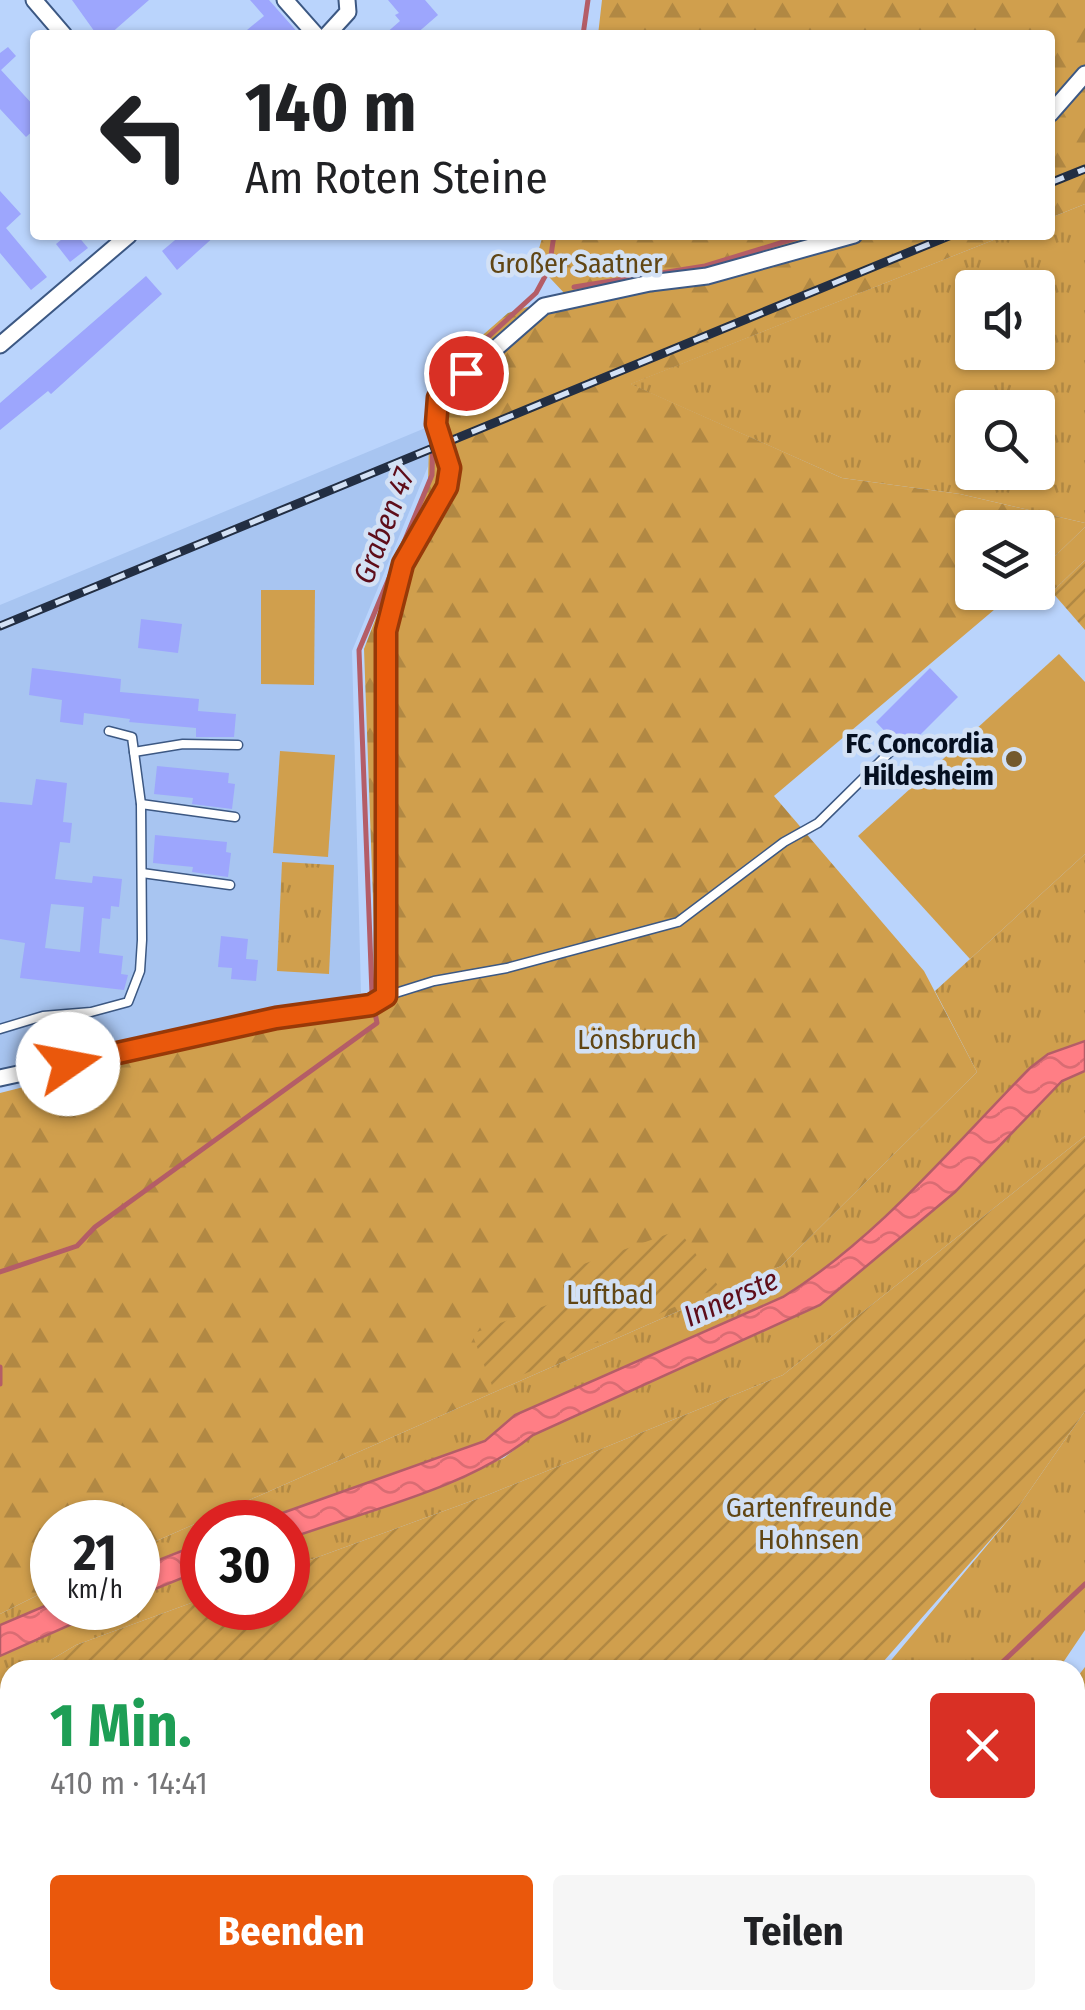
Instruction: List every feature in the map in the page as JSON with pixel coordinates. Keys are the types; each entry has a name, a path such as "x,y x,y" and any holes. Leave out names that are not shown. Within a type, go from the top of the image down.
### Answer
{"street":[{"path":"34,0 60,30"},
{"path":"285,0 312,30"},
{"path":"332,30 348,12 347,0"},
{"path":"1055,108 1085,74"},
{"path":"0,345 123,240"},
{"path":"0,1078 276,1018 371,1005 386,996 386,631 403,564 447,487 450,468 436,424 438,398 544,306 650,282 707,276 836,240"}],"lane":[{"path":"0,1029 43,1016 91,1012 128,1002 140,972 142,804 132,737 109,731"},
{"path":"134,752 182,744 238,745"},
{"path":"386,996 678,922 784,842 818,823 892,750"},
{"path":"142,804 235,817"},
{"path":"142,873 230,885"}],"shaded area":[{"path":"877,240 993,240 431,459 352,651 361,993 0,1074 0,605"}],"green space":[{"path":"602,0 1085,0 1085,204 1055,216 1055,30 599,30"},
{"path":"1085,204 1085,523 1055,516 1055,510 1029,510 960,494 842,478 630,384 993,240 1055,240 1055,216"},
{"name":"Lönsbruch","path":"542,240 993,240 631,384 842,478 960,494 1029,510 955,510 955,610 994,610 774,796 924,971 977,1072 781,1266 249,1500 180,1500 180,1531 160,1539 160,1500 30,1500 30,1599 0,1614 0,1093 261,1027 377,1010 364,649 428,481 430,407 453,361 508,313 566,295 535,262"},
{"name":"Lönsbruch","path":"1055,516 1085,523 1055,556"},
{"path":"1085,527 1085,560 1055,589 1055,556"},
{"path":"1085,560 1085,630 1055,595 1055,589"},
{"path":"261,590 315,590 314,685 261,684"},
{"name":"FC Concordia Hildesheim","path":"1059,654 1085,682 1085,854 970,959 858,836"},
{"path":"280,751 335,755 328,857 273,853"},
{"path":"1085,854 1085,1041 1048,1054 1030,1068 913,1190 818,1273 783,1297 515,1415 485,1441 310,1503 310,1500 249,1500 781,1266 977,1072 935,991"},
{"path":"282,862 334,865 329,974 277,971"},
{"path":"1085,1071 1085,1136 783,1375 485,1496 310,1560 310,1531 504,1458 533,1435 640,1386 899,1238 955,1192 1062,1081"},
{"name":"Gartenfreunde Hohnsen","path":"1085,1136 1085,1411 1014,1513 885,1660 51,1660 76,1645 117,1630 160,1630 160,1614 180,1607 180,1630 310,1630 310,1560 485,1496 783,1375"},
{"name":"Luftbad","path":"679,1230 719,1287 493,1388 472,1334 565,1298 561,1272"},
{"path":"1085,1411 1085,1630 1065,1660 891,1660 1014,1513"},
{"path":"180,1531 180,1552 160,1559 160,1539"},
{"path":"180,1579 180,1607 160,1614 160,1587"},
{"path":"30,1599 30,1612 0,1625 0,1614"},
{"path":"58,1630 117,1630 76,1645 51,1660 0,1660 0,1656"}],"water":[{"path":"1085,1041 1085,1071 1062,1081 955,1192 820,1305 533,1435 507,1454 447,1484 310,1532 310,1503 485,1441 515,1415 783,1297 882,1219 1048,1054"},
{"path":"180,1552 180,1579 160,1587 160,1559"},
{"path":"30,1612 30,1630 58,1630 0,1656 0,1625"}],"building":[{"path":"72,0 149,0 115,30 93,30"},
{"path":"250,0 269,0 296,30 247,30 264,16"},
{"path":"388,0 425,0 438,15 421,30 390,30 400,21 395,15 399,13"},
{"path":"8,47 16,56 1,70 30,102 30,133 26,137 0,109 0,53"},
{"path":"0,191 21,214 6,228 47,277 31,290 0,253"},
{"path":"61,240 81,240 88,248 70,262 56,244"},
{"path":"175,240 210,240 177,270 162,251"},
{"path":"146,276 162,294 51,394 48,391 0,430 0,403"},
{"path":"141,619 182,624 178,653 138,648"},
{"path":"32,668 121,679 120,692 199,699 198,711 236,714 234,737 196,737 196,728 84,713 83,725 60,722 62,700 29,695"},
{"path":"930,668 958,697 911,744 904,737 897,744 876,722"},
{"path":"157,766 229,773 228,783 235,784 232,809 192,804 193,798 154,794"},
{"path":"36,779 67,783 63,822 72,823 70,843 60,842 55,879 92,883 93,876 122,879 119,907 111,906 110,919 102,918 99,953 123,956 121,974 128,975 124,990 20,978 25,943 0,939 0,802 32,805","holes":["51,904 84,907 80,952 45,948"]},
{"path":"155,835 227,842 226,852 231,853 228,877 192,872 193,867 153,863"},
{"path":"221,936 248,939 246,959 258,960 256,981 231,979 232,968 218,967"}],"waterway":[{"name":"Graben 47","path":"584,30 588,0"},
{"name":"Graben 47","path":"437,392 466,357 536,293 549,269 553,240"},
{"path":"574,287 705,266 790,240"},
{"name":"Graben 47","path":"372,994 359,650 432,475 433,436"},
{"name":"Graben 47","path":"0,1272 77,1246 95,1227 377,1023 374,1008"},
{"path":"0,1367 0,1384"},
{"path":"1005,1660 1085,1584"}],"railway":[{"path":"1055,181 1085,169"},
{"path":"0,626 939,240"}],"place":[{"name":"FC Concordia Hildesheim","path":"1014,759"}],"route":[{"path":"68,1064 276,1018 371,1005 386,996 386,631 403,564 447,487 450,468 436,424 438,398 466,373"}],"park label":[{"name":"Großer Saatner","path":"576,263"}],"water label":[{"name":"Innerste","path":"731,1298"}]}
